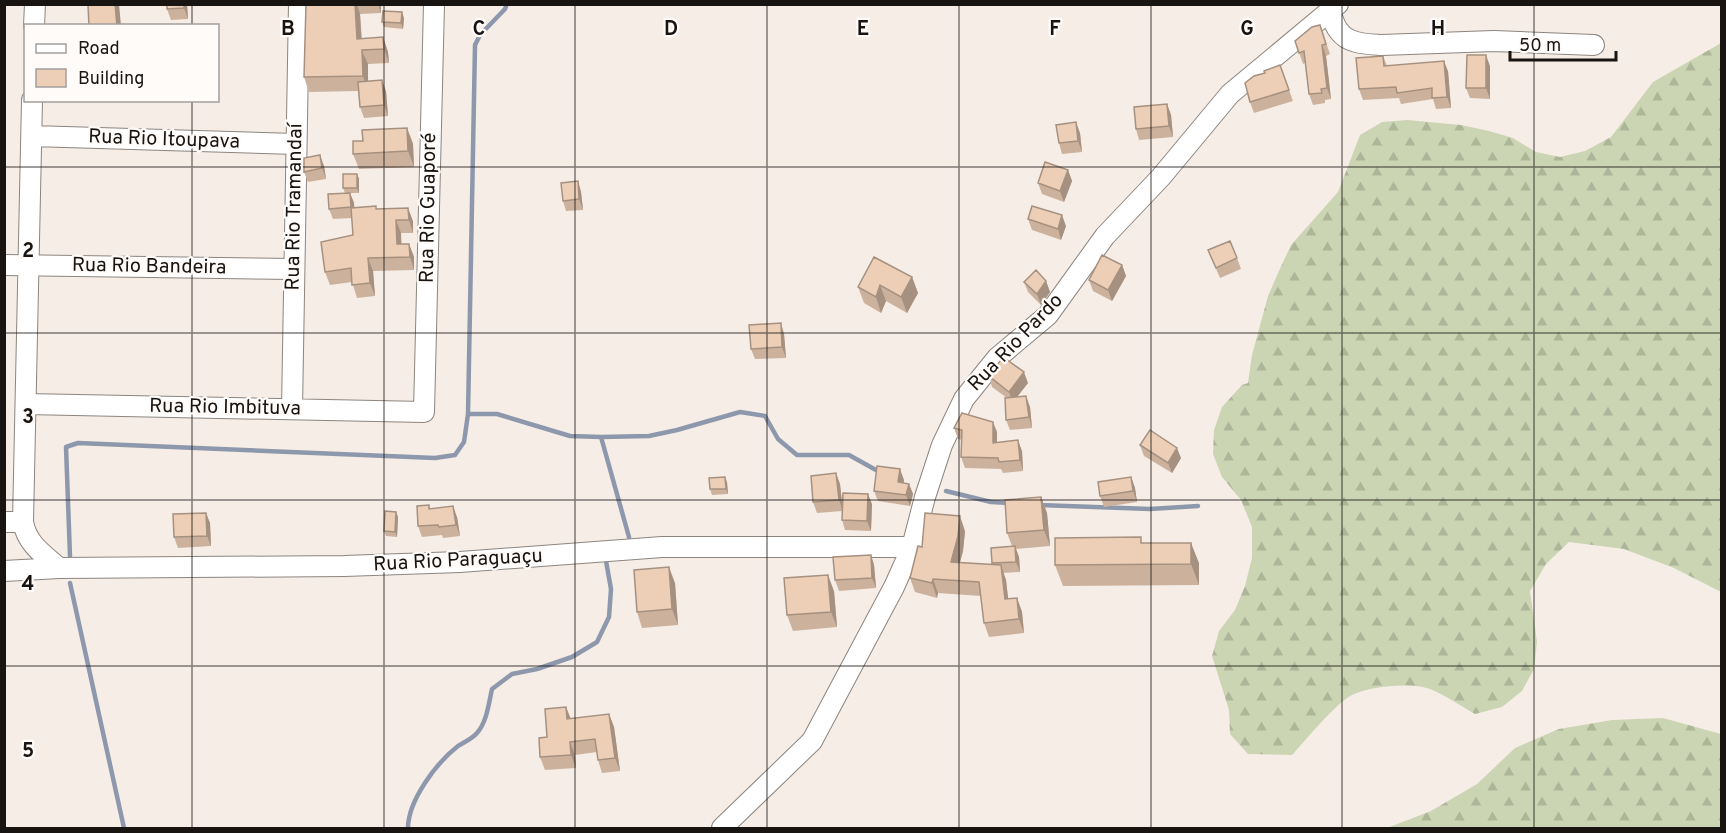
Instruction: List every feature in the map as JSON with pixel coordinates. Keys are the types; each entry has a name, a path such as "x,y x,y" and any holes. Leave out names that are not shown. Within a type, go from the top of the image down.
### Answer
{"street":[{"path":"34,24 35,4"},
{"name":"Rua Rio Tramandaí","path":"292,409 299,4"},
{"name":"Rua Rio Guaporé","path":"424,411 434,4"},
{"path":"1334,9 1339,32 1349,40 1365,44 1494,41 1594,45"},
{"name":"Rua Rio Pardo","path":"722,828 812,741 894,587 912,547 924,497 942,446 964,399 998,358 1048,315 1105,236 1161,177 1230,94 1334,9"},
{"path":"33,102 26,404 14,522 32,544 59,567"},
{"name":"Rua Rio Itoupava","path":"32,135 296,144"},
{"name":"Rua Rio Bandeira","path":"4,265 294,269"},
{"name":"Rua Rio Imbituva","path":"26,404 424,411"},
{"name":"Rua Rio Paraguaçu","path":"4,571 59,567 344,566 460,562 662,548 912,547"}],"green space":[{"path":"1721,43 1721,592 1674,568 1624,549 1569,542 1546,564 1530,591 1537,642 1534,669 1522,691 1502,707 1475,714 1430,689 1402,685 1380,687 1360,692 1345,700 1329,714 1292,755 1248,754 1230,734 1229,710 1212,656 1219,631 1235,610 1245,586 1252,558 1252,527 1241,500 1222,477 1213,454 1214,430 1222,407 1242,385 1248,383 1252,355 1268,296 1291,245 1338,192 1360,135 1382,122 1407,120 1461,125 1489,131 1513,138 1536,152 1560,157 1585,151 1611,137 1653,82"},
{"path":"1663,718 1721,734 1721,828 1387,828 1431,811 1477,784 1515,748 1559,729 1612,720"}],"building":[{"path":"115,4 117,24 89,24 88,5"},
{"path":"167,4 184,4 184,8 167,9"},
{"path":"306,4 355,4 357,39 383,37 384,49 362,50 363,76 304,77"},
{"path":"383,11 402,12 401,23 382,22"},
{"path":"1320,25 1326,44 1322,45 1327,88 1321,89 1322,93 1309,94 1304,51 1299,53 1295,41 1312,27"},
{"path":"1467,55 1486,55 1486,88 1466,88"},
{"path":"1383,56 1384,66 1444,61 1447,97 1432,98 1432,88 1397,93 1396,87 1359,89 1356,58"},
{"path":"1280,65 1289,90 1250,102 1245,83 1254,76"},
{"path":"382,80 384,105 360,107 358,82"},
{"path":"1167,104 1169,126 1136,129 1134,107"},
{"path":"1076,122 1078,141 1059,143 1056,125"},
{"path":"407,128 408,151 353,154 353,141 363,141 362,130"},
{"path":"320,155 322,168 304,172 304,158"},
{"path":"1045,162 1068,170 1060,191 1038,183"},
{"path":"343,174 357,174 357,188 343,188"},
{"path":"578,181 579,199 563,201 561,183"},
{"path":"350,193 351,207 329,209 328,194"},
{"path":"376,206 376,209 408,208 409,220 396,220 397,244 409,244 410,257 368,258 370,283 352,285 351,268 325,272 321,242 353,235 351,208"},
{"path":"1032,206 1062,215 1058,229 1028,219"},
{"path":"1230,241 1237,258 1216,268 1208,250"},
{"path":"1102,255 1122,265 1108,290 1089,280"},
{"path":"874,257 912,277 901,297 880,285 876,297 858,287"},
{"path":"1036,270 1046,281 1037,294 1024,282"},
{"path":"781,323 782,347 751,349 749,325"},
{"path":"1003,357 1024,372 1009,392 989,376"},
{"path":"1026,396 1029,417 1006,420 1005,398"},
{"path":"962,413 993,422 993,443 1018,440 1020,460 999,462 998,458 961,457 962,430 954,428"},
{"path":"1150,430 1177,448 1168,463 1140,445"},
{"path":"877,466 900,469 898,482 909,484 906,495 874,491"},
{"path":"836,473 839,500 813,502 811,476"},
{"path":"725,477 726,489 710,489 709,478"},
{"path":"1131,477 1133,491 1100,496 1098,482"},
{"path":"843,493 868,494 867,521 842,520"},
{"path":"1041,497 1044,530 1007,533 1005,500"},
{"path":"429,505 429,509 453,506 456,525 418,526 417,506"},
{"path":"385,511 396,512 395,532 384,531"},
{"path":"206,513 207,536 174,537 173,514"},
{"path":"925,513 960,516 958,536 951,562 1001,565 1005,599 1017,598 1019,619 984,623 979,582 933,579 932,583 910,578 918,546 922,547"},
{"path":"1141,537 1141,543 1191,543 1191,564 1055,565 1055,538"},
{"path":"1015,546 1016,562 992,563 991,548"},
{"path":"871,555 872,578 835,580 833,557"},
{"path":"669,567 672,609 637,612 634,570"},
{"path":"828,575 831,612 787,615 784,578"},
{"path":"566,707 567,719 609,714 615,758 598,760 595,739 570,742 571,755 540,757 539,738 547,737 545,709"}],"waterway":[{"path":"70,556 66,447 78,443 435,458 455,455 464,442 468,414 475,45 480,35 507,4"},
{"path":"601,437 649,436 740,412 765,416 778,439 797,455 849,455 876,470"},
{"path":"468,414 497,414 570,436 601,437 629,537"},
{"path":"946,491 991,502 1010,503"},
{"path":"1039,505 1150,509 1198,506"},
{"path":"408,828 413,806 425,783 450,753 477,733 487,712 492,689 512,674 537,669 572,657 597,642 609,617 611,589 606,561"},
{"path":"70,583 124,828"}]}
